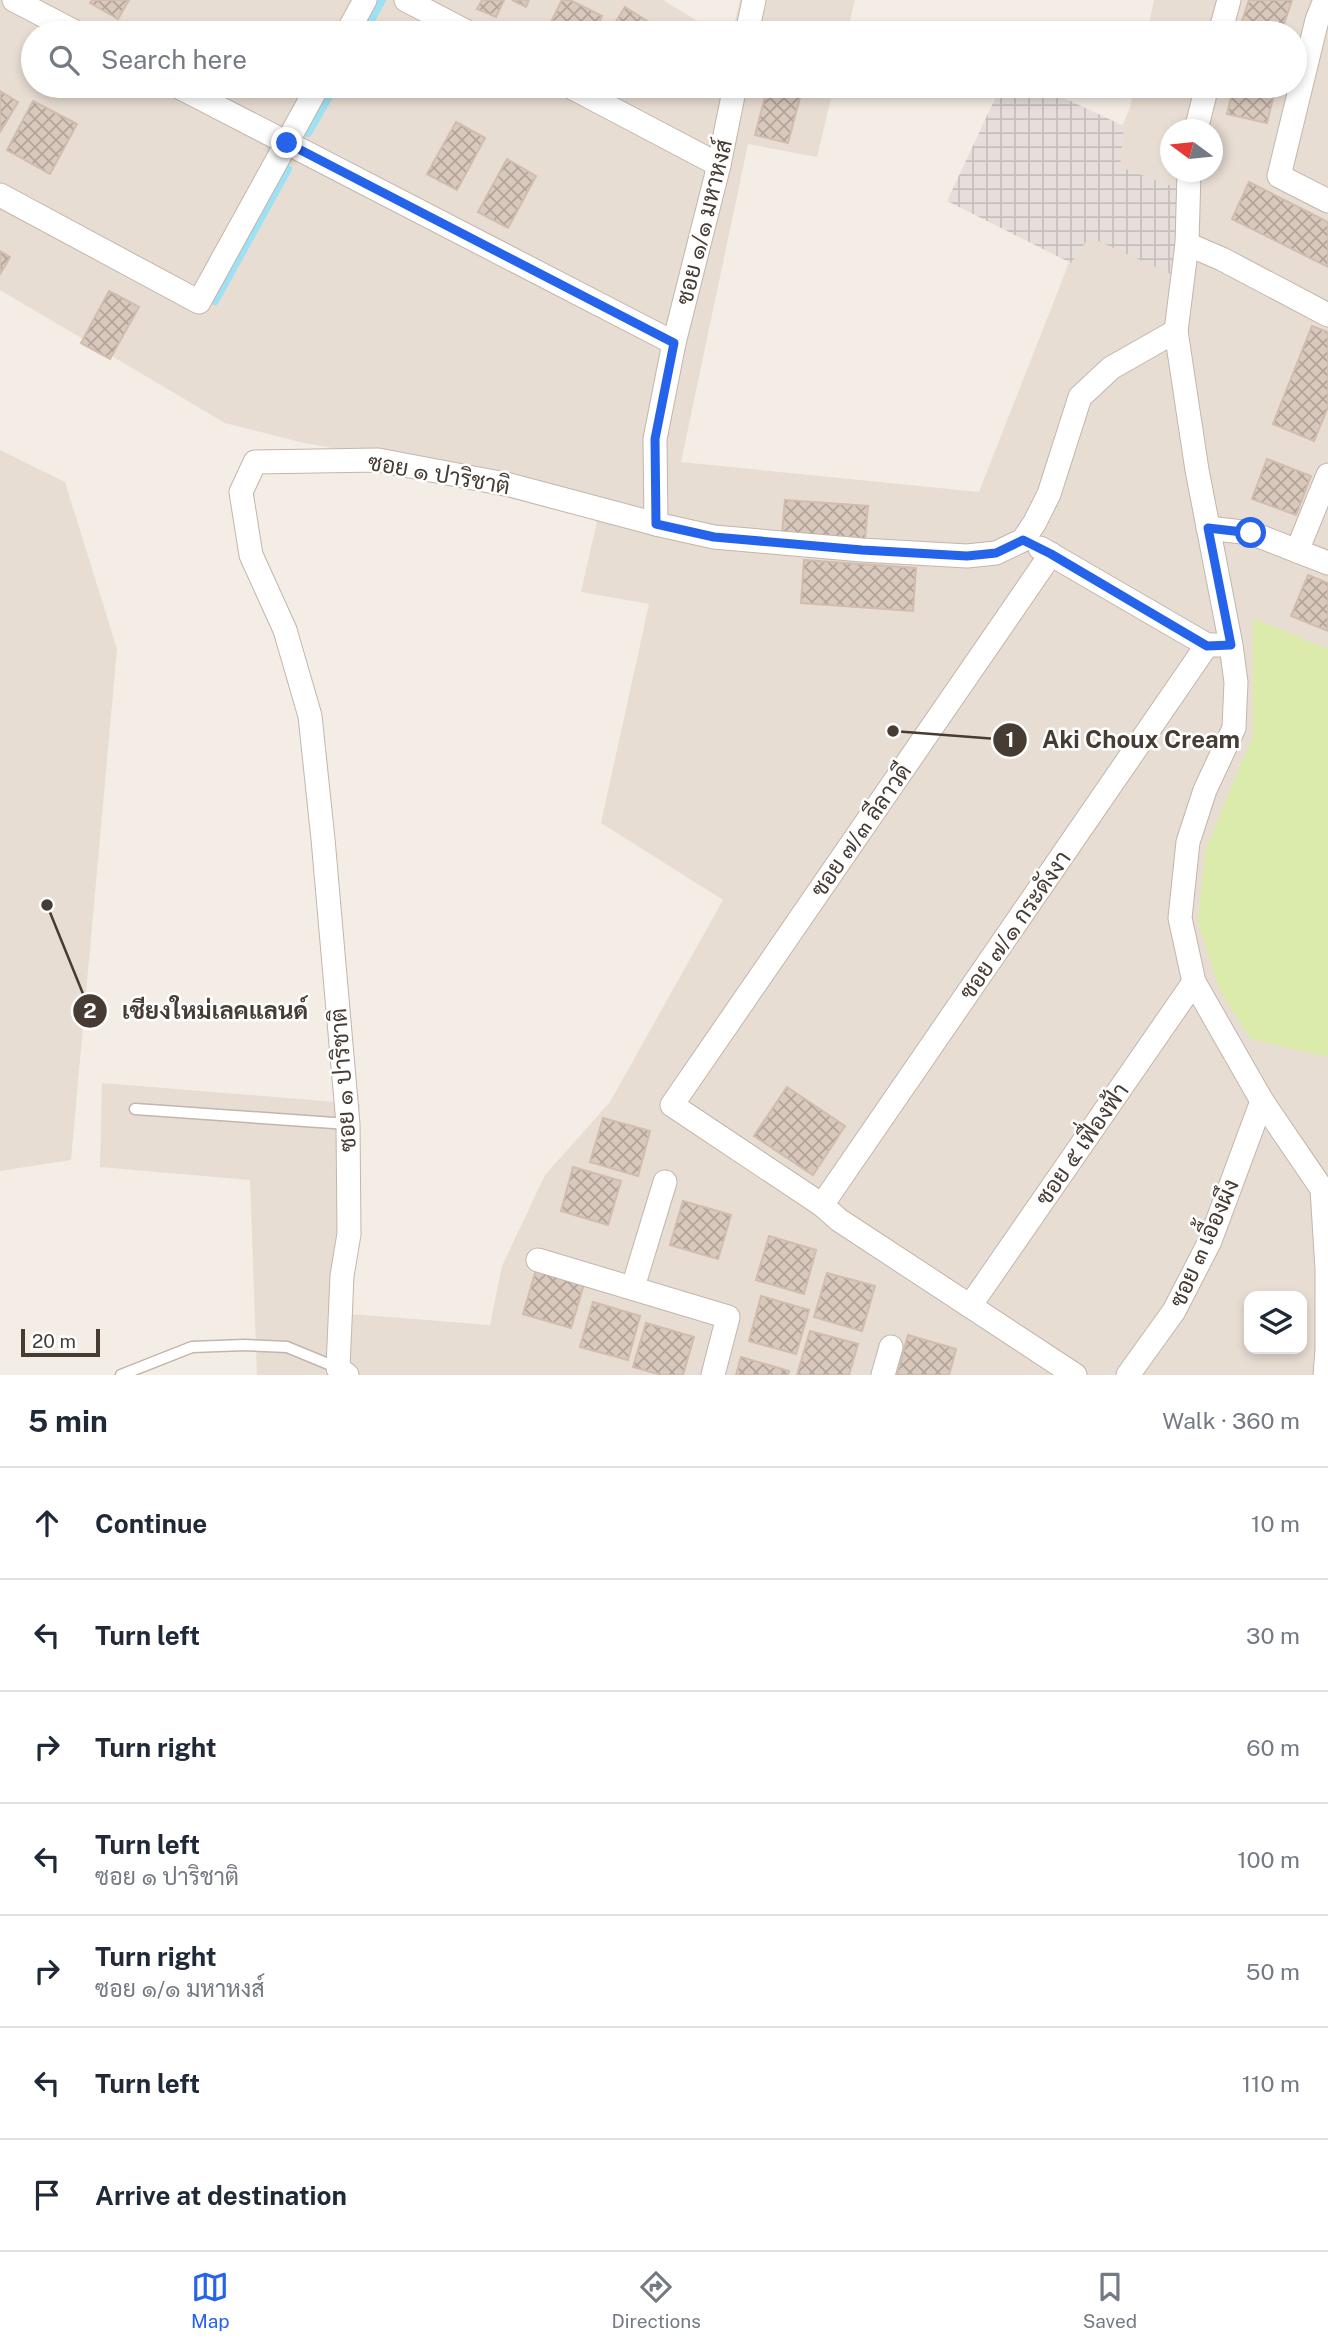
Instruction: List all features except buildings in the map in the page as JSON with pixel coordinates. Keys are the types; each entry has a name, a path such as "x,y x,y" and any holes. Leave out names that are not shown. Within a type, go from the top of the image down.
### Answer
{"street":[{"path":"14,0 54,21"},
{"path":"354,21 365,0"},
{"path":"406,0 446,21"},
{"path":"750,21 754,0"},
{"path":"1223,21 1228,0"},
{"path":"1307,61 1325,0"},
{"path":"200,98 674,343"},
{"path":"0,195 199,302 311,98"},
{"path":"592,98 719,164"},
{"name":"ซอย ๑/๑ มหาหงส์","path":"656,524 655,439 674,343 719,164 733,98"},
{"path":"1199,119 1204,98"},
{"path":"1298,98 1279,176 1328,201"},
{"path":"1189,182 1187,244 1176,331 1196,470 1236,682 1234,728 1205,790 1188,842 1180,918 1194,982 1262,1101 1322,1189 1327,1269 1325,1375"},
{"path":"1187,244 1222,259 1328,315"},
{"path":"1176,331 1111,368 1080,397 1049,494 1023,540 1207,646 1231,645"},
{"name":"ซอย ๑ ปาริชาติ","path":"343,1371 342,1276 349,1234 348,1124 323,839 310,716 285,630 251,555 241,492 255,462 378,460 510,485 714,537 967,556 996,553 1023,540"},
{"path":"1297,551 1328,475"},
{"path":"1208,528 1251,533 1328,563"},
{"name":"ซอย ๗/๓ ลีลาวดี","path":"822,1205 672,1105 1051,554"},
{"name":"ซอย ๗/๑ กระดังงา","path":"822,1205 1207,646"},
{"name":"ซอย ๕ เฟื่องฟ้า","path":"970,1306 1194,982"},
{"name":"ซอย ๓ เอื้องผึง","path":"1128,1375 1174,1311 1210,1241 1262,1101"},
{"path":"633,1287 665,1182"},
{"path":"822,1205 839,1220 1076,1375"},
{"path":"538,1260 728,1317 713,1375"},
{"path":"883,1375 891,1347"}],"lane":[{"path":"135,1109 348,1124"},
{"path":"121,1375 192,1347 231,1346 287,1347 343,1371"}],"shaded area":[{"path":"0,0 663,0 697,21 21,21 21,98 831,98 817,157 748,144 681,462 979,492 1132,98 1307,98 1307,21 1150,21 1154,0 1328,0 1328,1375 257,1375 250,1180 100,1167 102,1083 360,1104 351,1314 490,1325 502,1266 545,1175 610,1102 723,900 601,823 649,604 581,592 602,499 300,442 225,423 0,290"},
{"path":"740,0 855,0 850,21 735,21"},
{"path":"995,98 1064,98 1124,126 1120,167 1182,190 1176,276 1089,237 1071,263 947,201"},
{"path":"0,450 65,482 117,649 71,1160 0,1171"}],"green space":[{"path":"1253,618 1328,649 1328,1057 1251,1039 1219,989 1198,921 1205,851 1253,735"}],"waterway":[{"path":"371,21 382,0"},
{"path":"308,133 328,98"},
{"path":"215,301 288,169"}],"place":[{"name":"Aki Choux Cream","path":"893,731"},
{"name":"เชียงใหม่เลคแลนด์","path":"47,905"}],"route":[{"path":"287,143 674,343 655,439 656,524 714,537 967,556 996,553 1023,540 1207,646 1231,645 1208,528 1251,533"}]}
